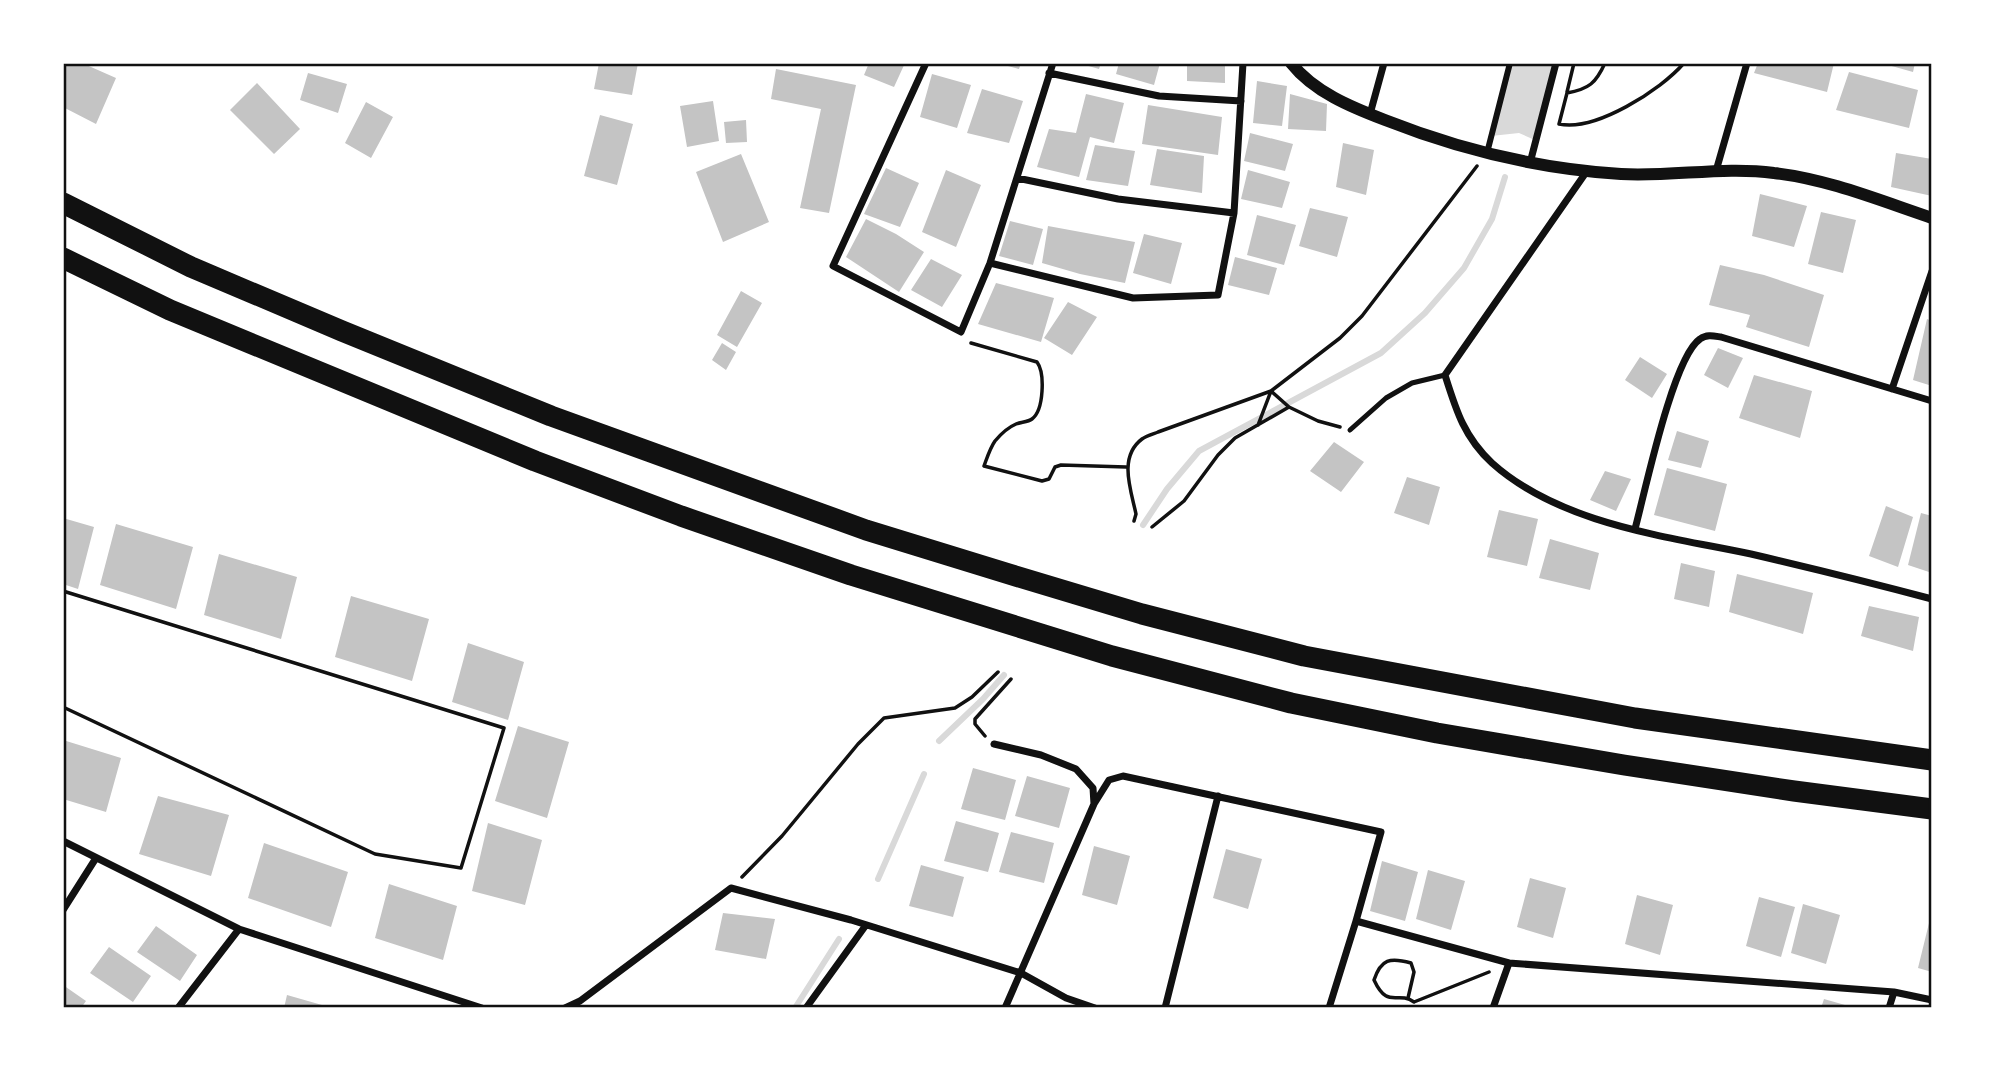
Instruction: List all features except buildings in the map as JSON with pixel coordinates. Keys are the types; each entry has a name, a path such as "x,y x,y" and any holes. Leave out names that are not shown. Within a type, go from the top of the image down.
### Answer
{"highway":[{"path":"63,203 191,267 551,416 866,530 1142,614 1317,658 1635,718 1932,760"},
{"path":"63,258 170,310 535,461 681,516 851,575 1112,656 1291,703 1437,733 1637,767 1932,809"}],"street":[{"path":"926,63 833,266 961,332 990,263 1052,63"},
{"path":"990,263 1133,298 1218,295 1234,214 1243,63"},
{"path":"1291,63 1307,80 1347,104 1423,135 1487,153 1530,163 1587,171 1660,175 1755,171 1807,178 1932,218"},
{"path":"1370,114 1384,63"},
{"path":"1487,153 1510,63"},
{"path":"1530,163 1556,63"},
{"path":"1716,171 1747,63"},
{"path":"1049,73 1159,96 1241,101"},
{"path":"1587,171 1445,375 1459,420 1490,461 1508,477 1578,513 1932,599"},
{"path":"1017,178 1118,199 1234,214"},
{"path":"1892,389 1932,271"},
{"path":"1635,529 1670,398 1681,367 1701,338 1710,335 1721,337 1932,401"},
{"path":"994,744 1041,755 1076,769 1093,788 1094,804"},
{"path":"1005,1008 1094,804 1109,780 1123,776 1381,832 1329,1008"},
{"path":"1165,1008 1218,796"},
{"path":"63,841 239,929 458,1004 482,1008"},
{"path":"63,910 96,858"},
{"path":"565,1008 580,1001 731,888 851,920 1021,973 1066,998 1095,1008"},
{"path":"1356,921 1509,964 1894,992 1932,1000"},
{"path":"806,1008 866,925"},
{"path":"178,1008 239,929"},
{"path":"1493,1008 1509,964"},
{"path":"1889,1008 1894,992"}],"lane":[{"path":"1350,430 1386,398 1403,388 1412,383 1445,375"}],"path":[{"path":"1574,63 1559,124 1584,125 1599,119 1659,87 1684,63"},
{"path":"1567,93 1592,84 1605,63"},
{"path":"1134,521 1136,514 1127,467 1130,455 1141,440 1271,391 1340,338 1362,316 1487,153"},
{"path":"961,332 963,340 1037,362 1042,369 1043,384 1037,414 1014,425 993,443 984,466 1042,481 1049,479 1055,467 1061,465 1127,467"},
{"path":"1271,391 1288,407 1318,421 1350,430"},
{"path":"1258,425 1271,391"},
{"path":"1152,527 1184,501 1218,455 1235,438 1288,407"},
{"path":"63,591 504,728 461,868 375,853 63,707"},
{"path":"731,888 782,836 858,744 884,718 955,708 972,697 998,672"},
{"path":"994,744 975,724 975,719 1011,679"},
{"path":"1396,959 1411,963 1415,972 1408,998 1387,998 1378,990 1374,981 1378,968 1396,959"},
{"path":"1408,998 1413,1005 1509,964"}],"shaded area":[{"path":"1510,63 1556,63 1537,141 1519,133 1491,136"}],"waterway":[{"path":"1143,525 1167,489 1199,451 1381,353 1425,313 1464,268 1492,219 1505,177"},
{"path":"939,741 1004,675"},
{"path":"878,879 924,774"},
{"path":"795,1008 839,939"}]}
